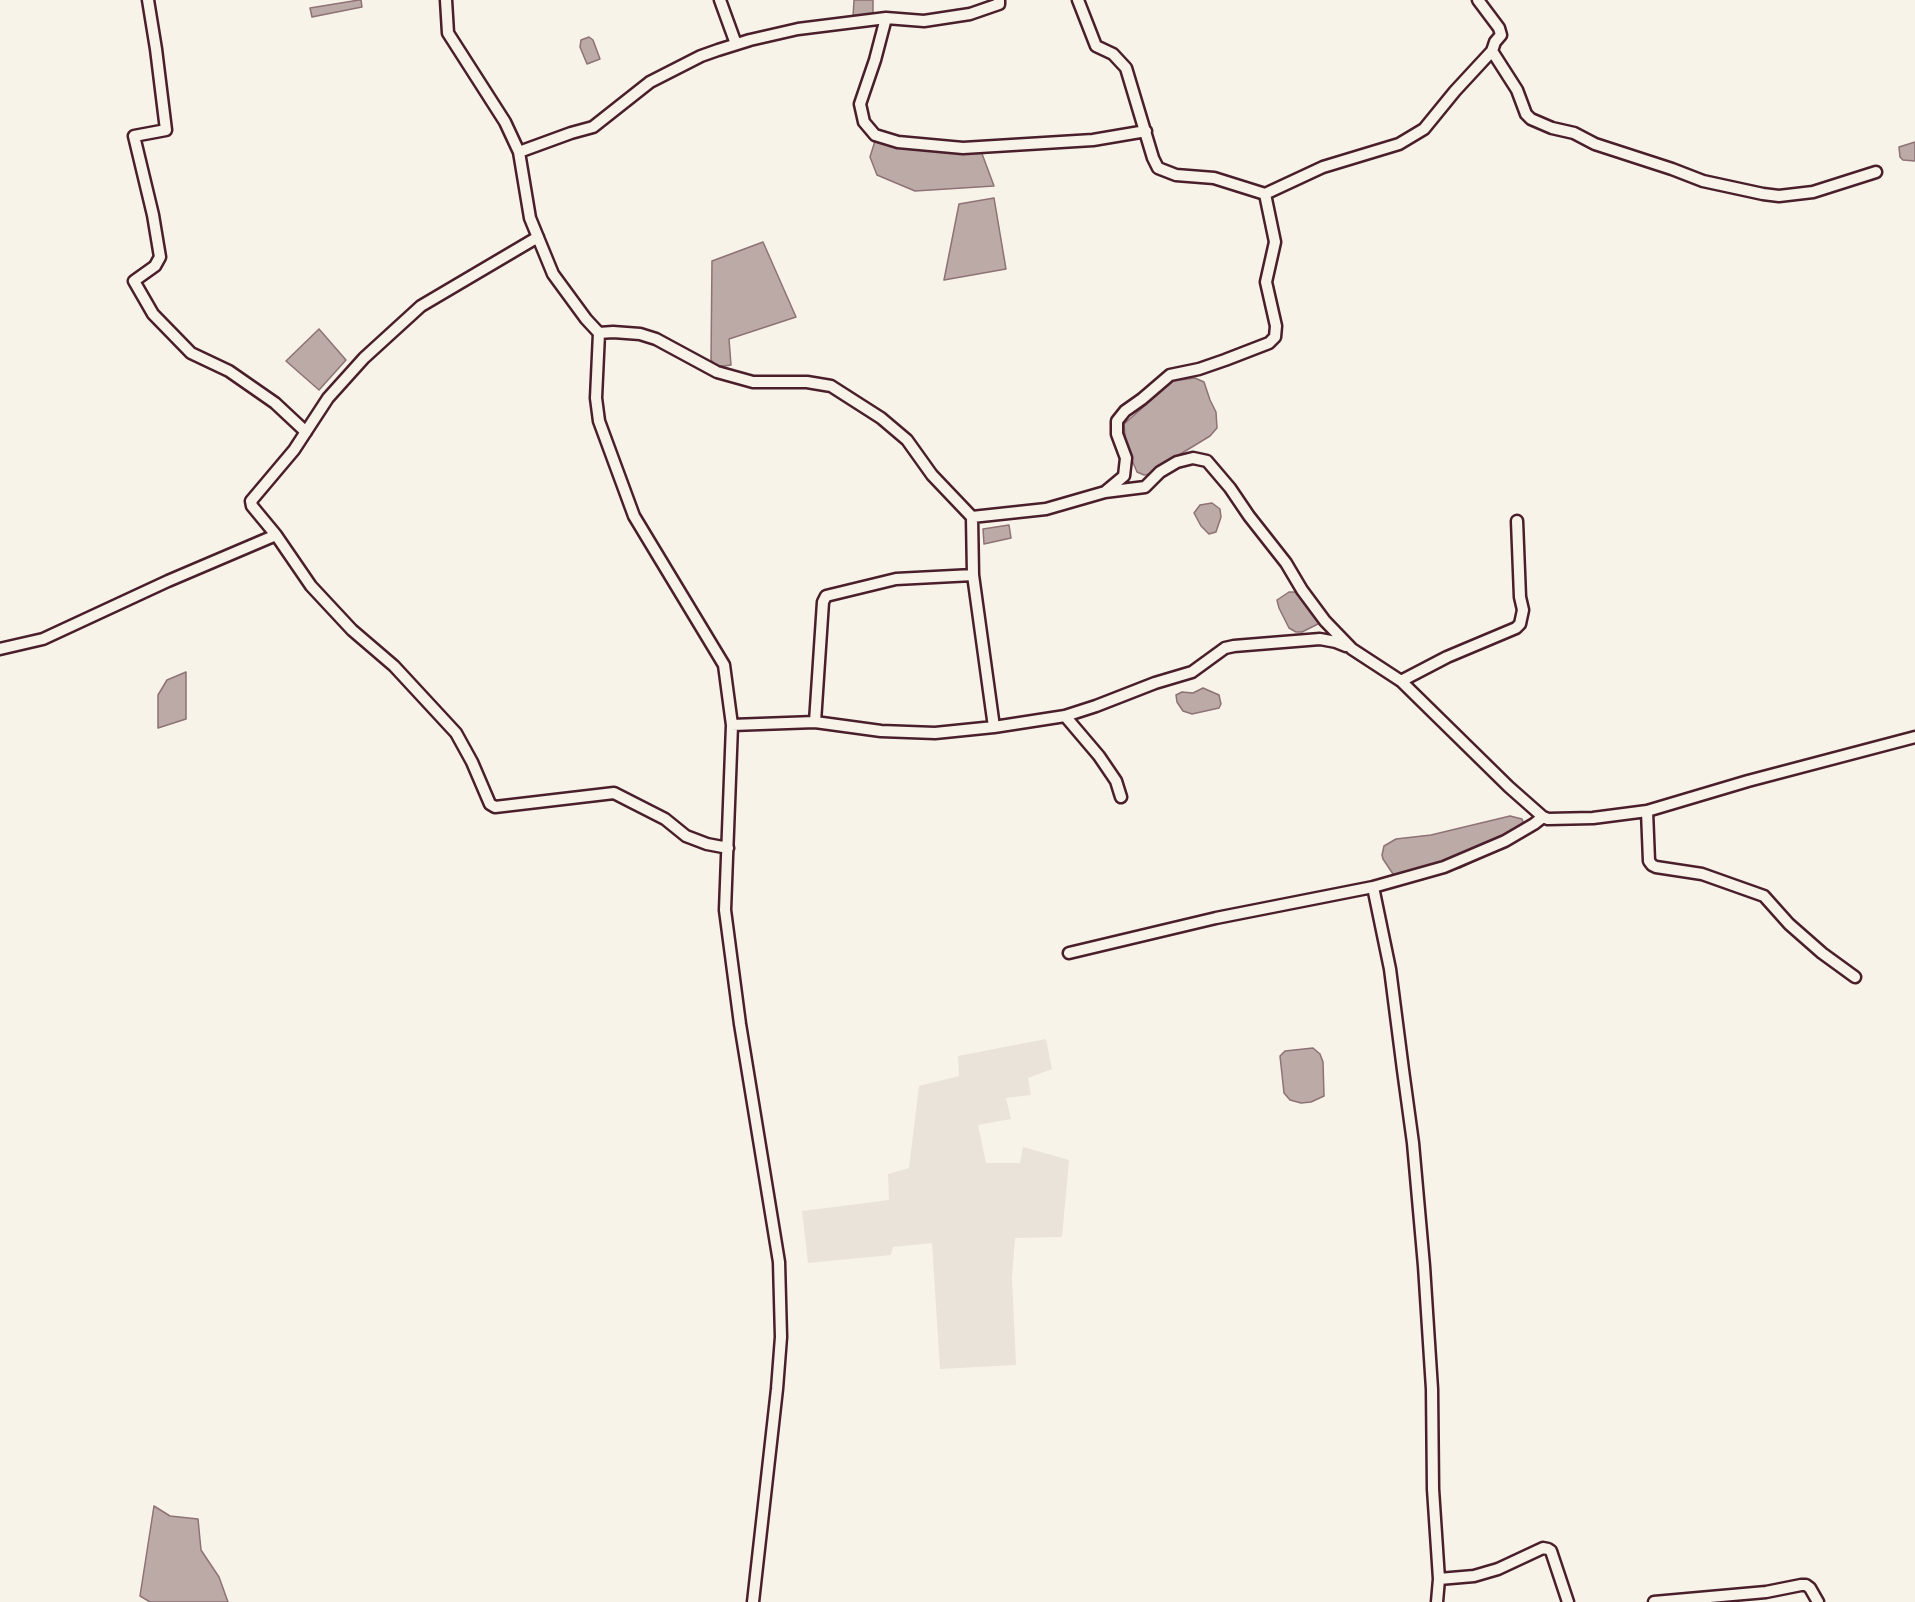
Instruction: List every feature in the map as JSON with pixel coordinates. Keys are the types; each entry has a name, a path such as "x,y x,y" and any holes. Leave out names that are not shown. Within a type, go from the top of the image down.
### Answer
{"street":[{"path":"148,0 166,130 134,136 151,204 160,257 155,266 134,281 153,314 191,353 238,378 275,404 306,432"},
{"path":"446,0 448,33 505,122 519,152 530,219 553,274 599,333 596,398 598,421 633,516 724,665 732,725 725,910 740,1024 779,1262 781,1336 777,1389 753,1602"},
{"path":"720,0 736,44"},
{"path":"519,152 571,133 593,128 650,82 700,56 736,44 798,29 886,18 924,21 970,14 999,4 999,0"},
{"path":"1078,0 1096,46 1113,54 1126,68 1158,168 1176,175 1214,178 1265,194 1323,167 1399,144 1424,129 1455,90 1492,51 1501,35 1499,28 1478,0"},
{"path":"886,18 860,104 864,122 875,135 898,142 963,148 1093,140 1146,131"},
{"path":"1492,51 1517,90 1526,114 1531,119 1552,128 1574,133 1595,144 1703,181 1779,196 1813,192 1876,172"},
{"path":"1105,492 1124,476 1126,458 1117,434 1117,421 1125,411 1170,375 1225,360 1269,343 1275,337 1266,282 1275,242 1265,194"},
{"path":"538,237 421,306 364,358 335,390 294,450 251,501 252,506 276,535 311,586 352,630 394,666 456,733 472,762 490,804 495,807 614,793 665,819 686,836 706,844 728,848"},
{"path":"599,333 640,334 656,339 717,372 753,382 807,382 831,386 881,418 907,440 932,475 972,517 973,575 994,727"},
{"path":"972,517 1046,509 1105,492 1145,487 1160,472 1177,462 1193,458 1207,461 1286,563 1325,621 1352,649"},
{"path":"1401,681 1447,657 1516,628 1520,624 1522,610 1517,520"},
{"path":"0,649 43,639 168,581 276,535"},
{"path":"815,722 823,602 826,596 896,579 973,575"},
{"path":"732,725 815,722 881,731 935,733 994,727 1065,716 1192,672 1226,648 1320,639 1336,642 1352,649 1401,681 1509,787 1543,817 1554,820 1647,811 1748,781 1915,737"},
{"path":"1065,716 1099,756 1116,781 1121,797"},
{"path":"1647,811 1649,861 1652,865 1702,874 1764,896 1789,924 1822,953 1856,977"},
{"path":"1069,953 1216,918 1374,887 1444,867 1505,841 1543,817"},
{"path":"1374,887 1390,969 1414,1154 1432,1389 1437,1602"},
{"path":"1438,1579 1482,1574 1543,1548 1551,1551 1568,1602"},
{"path":"1654,1602 1766,1592 1801,1585 1810,1588 1818,1602"}],"shaded area":[{"path":"361,0 362,7 312,17 310,8"},
{"path":"854,0 873,0 873,14 853,17"},
{"path":"589,37 593,40 600,59 587,64 580,47 581,40"},
{"path":"875,141 925,150 981,151 994,186 915,191 877,175 870,157"},
{"path":"1915,142 1915,161 1903,160 1900,157 1899,147"},
{"path":"994,198 1006,269 944,280 959,204"},
{"path":"763,242 796,317 729,339 731,365 717,367 711,360 712,261"},
{"path":"319,329 346,360 319,390 286,361"},
{"path":"1195,378 1204,382 1216,412 1217,428 1210,436 1151,474 1144,475 1137,472 1126,446 1124,424 1173,381"},
{"path":"1212,503 1220,509 1221,517 1216,532 1209,534 1201,526 1194,513 1200,505"},
{"path":"1009,525 1011,538 984,544 983,529"},
{"path":"1289,592 1295,592 1307,604 1319,621 1318,624 1302,632 1289,628 1277,600"},
{"path":"186,672 186,719 158,728 158,695 167,680"},
{"path":"1203,688 1219,695 1221,704 1219,708 1192,714 1183,711 1177,702 1176,695 1182,692 1193,693"},
{"path":"1510,816 1522,819 1525,828 1497,850 1460,868 1409,882 1397,880 1383,859 1384,846 1396,839 1431,835"},
{"path":"1046,1039 1052,1069 1028,1078 1031,1095 1006,1098 1011,1119 978,1125 986,1163 1020,1163 1023,1147 1069,1160 1062,1237 1015,1238 1012,1278 1016,1365 940,1369 932,1243 893,1247 891,1255 808,1263 802,1211 889,1200 888,1174 909,1168 919,1086 959,1076 958,1056"},
{"path":"1313,1048 1320,1054 1323,1062 1324,1096 1311,1102 1301,1103 1290,1100 1284,1093 1280,1056 1285,1051"},
{"path":"154,1506 170,1516 198,1519 201,1550 219,1577 228,1602 150,1602 140,1596"}]}
